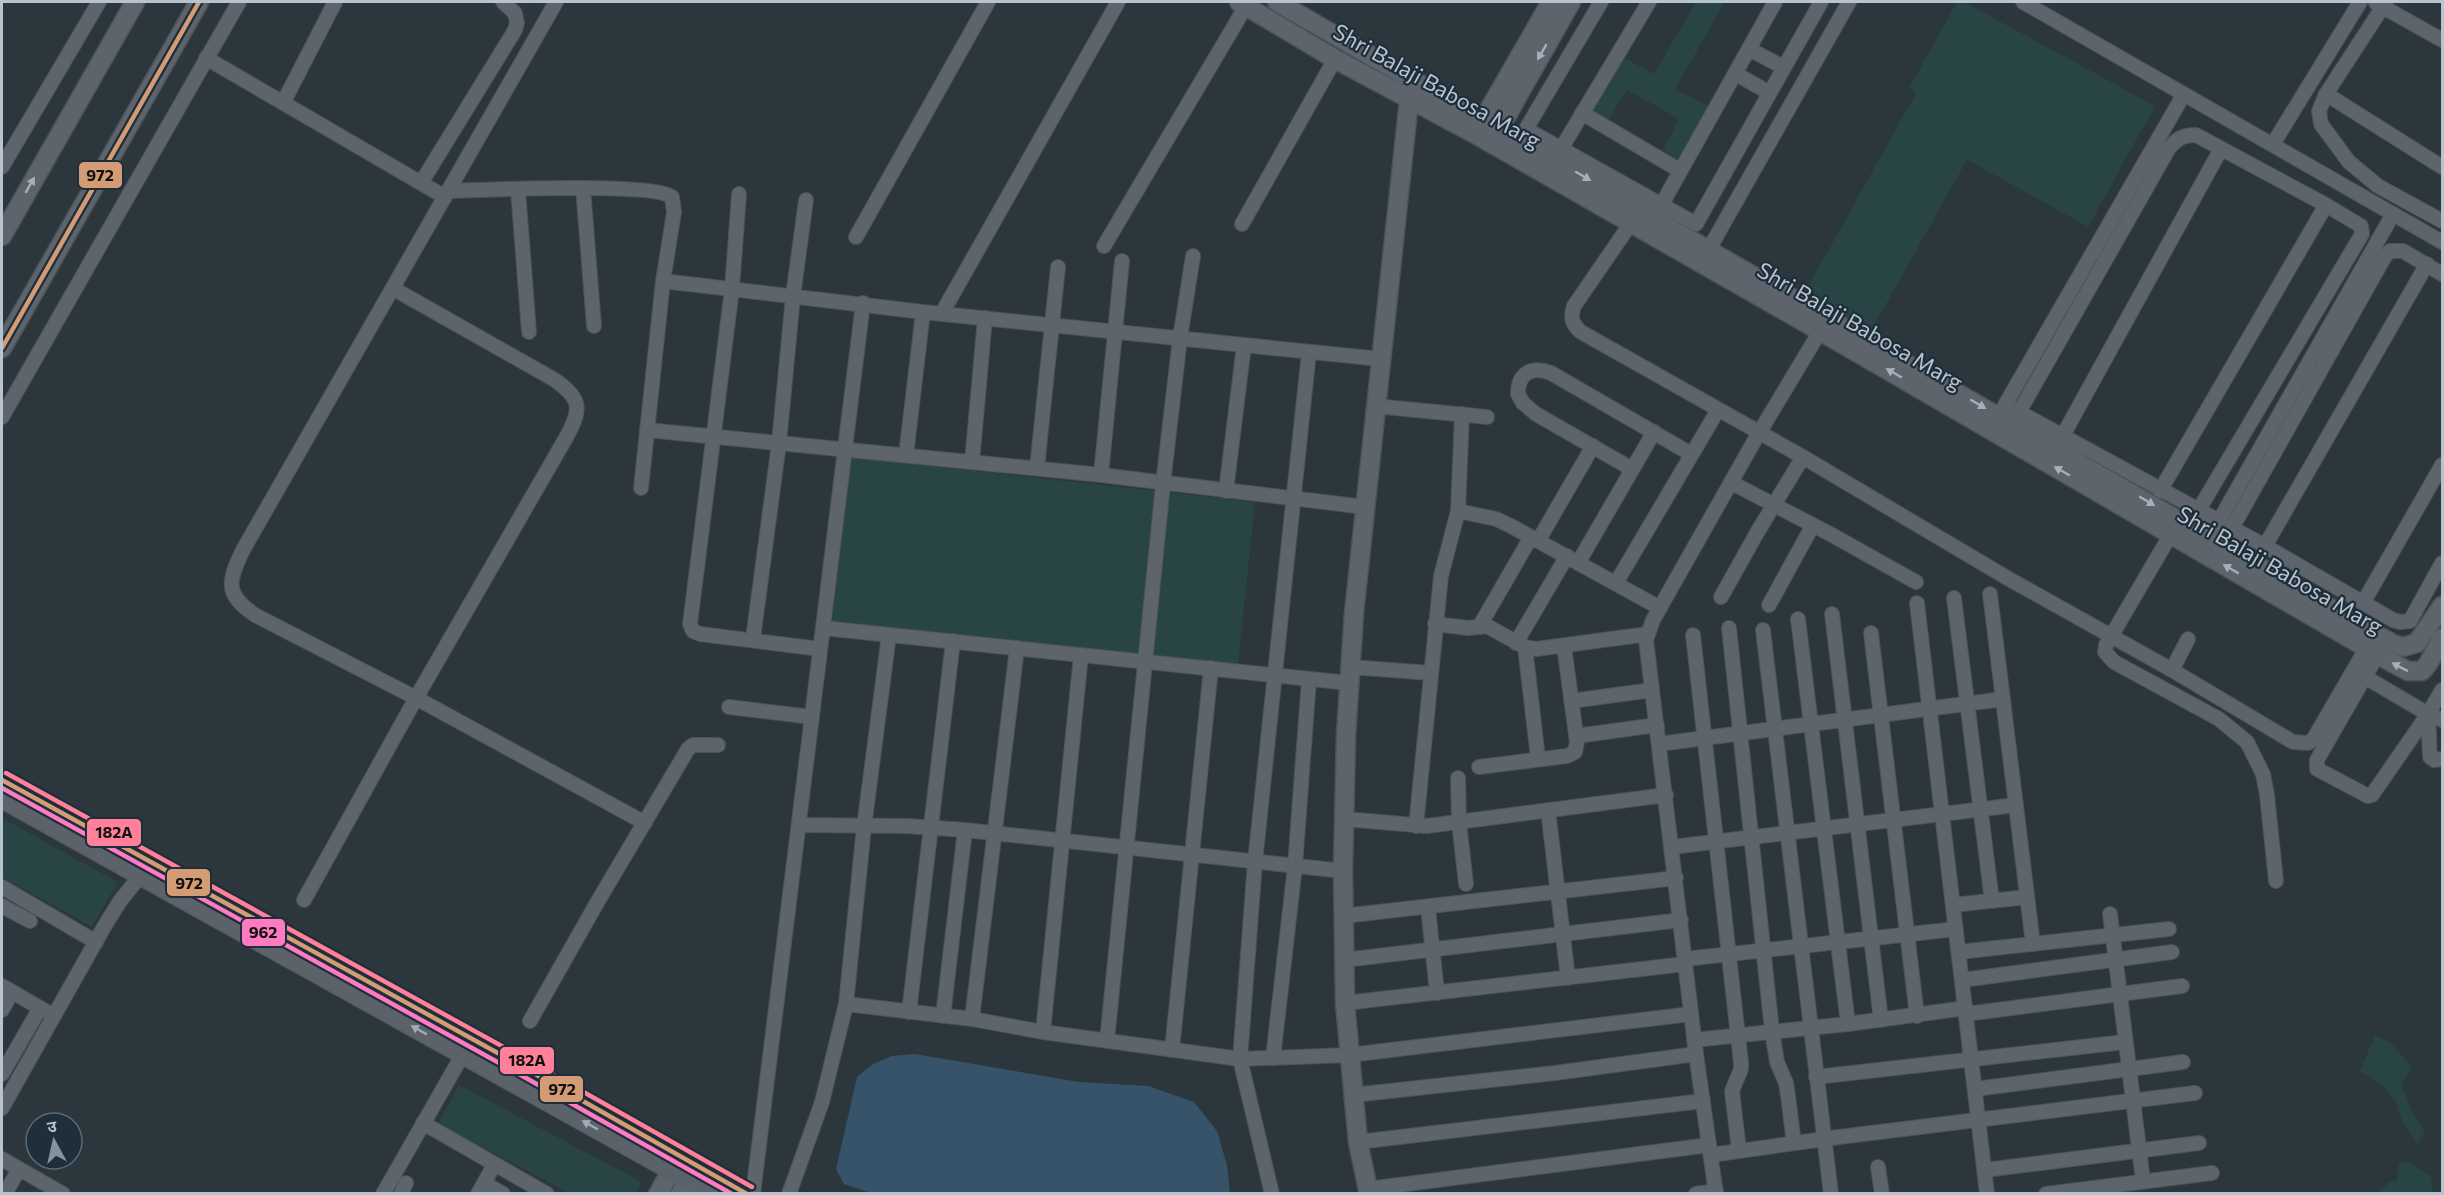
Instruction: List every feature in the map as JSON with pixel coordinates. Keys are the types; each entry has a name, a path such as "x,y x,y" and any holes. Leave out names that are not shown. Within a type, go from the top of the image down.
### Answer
{"main road":[{"path":"2,780 146,869"},
{"path":"2,798 146,869 467,1046 683,1172 715,1194"},
{"path":"683,1172 748,1194"}],"street":[{"path":"2,167 99,2"},
{"path":"2,236 135,2"},
{"path":"2,348 199,2"},
{"path":"2,417 239,2"},
{"path":"283,103 335,2"},
{"path":"421,183 514,30 517,23 515,13 502,2"},
{"path":"556,2 243,550 233,572 231,586 235,598 255,615 416,698 645,823"},
{"path":"856,237 988,2"},
{"path":"942,313 1118,2"},
{"name":"Shri Balaji Babosa Marg","path":"1277,2 1410,77 1487,131 1631,223 1705,256"},
{"path":"1487,131 1551,2"},
{"path":"1487,131 1571,2"},
{"path":"1601,2 1526,129 1696,224 1821,2"},
{"path":"1662,204 1775,2"},
{"path":"1705,256 1849,2"},
{"path":"2023,2 2393,214 2441,238"},
{"path":"2273,144 2360,2"},
{"path":"1561,149 1644,3"},
{"path":"2442,40 2381,3 2326,94 2319,111 2321,124 2349,162 2378,186 2442,222"},
{"path":"1104,246 1242,4"},
{"name":"Shri Balaji Babosa Marg","path":"1242,4 1410,100 1487,131 1824,324 2171,534 2408,671 2422,671 2442,638"},
{"path":"1749,49 1783,67"},
{"path":"207,58 421,183 446,194 583,188 654,191 672,196 674,212 663,281 641,488"},
{"path":"1242,224 1335,59"},
{"path":"1736,74 1792,100"},
{"path":"1410,77 1410,100 1375,406 1349,675 1343,871 1345,1003 1353,1095 1368,1191 1710,1150 1739,1150 2194,1093"},
{"path":"2184,94 2002,411 2019,412 2198,511 2214,530"},
{"path":"2326,94 2442,166"},
{"path":"1582,113 1679,170"},
{"path":"2019,412 2169,148 2176,140 2185,135 2196,135 2326,205 2359,225 2362,234 2198,511"},
{"path":"2062,437 2221,148"},
{"path":"583,188 594,326"},
{"path":"518,190 529,332"},
{"path":"739,194 732,289 690,624 693,631 700,634 820,649"},
{"path":"753,639 779,443 794,296 807,200"},
{"path":"2160,491 2326,205"},
{"path":"2214,530 2393,214"},
{"path":"1631,223 1574,306 1571,315 1573,325 1581,332 1803,457 2008,579 2172,670 2293,742 2308,743 2313,740 2372,651"},
{"path":"2232,528 2385,256 2390,251 2403,250 2442,274"},
{"path":"1107,1041 1163,484 1180,338 1193,256"},
{"path":"1101,475 1122,261"},
{"path":"2265,546 2427,264"},
{"path":"1037,468 1058,267"},
{"path":"663,281 863,303 923,312 1380,359"},
{"path":"304,900 416,698 567,436 574,423 577,404 572,392 555,380 394,289"},
{"path":"753,1194 863,303"},
{"path":"906,455 923,312"},
{"path":"972,462 985,318"},
{"path":"1696,1194 1716,1192 1695,1047 1647,654 1648,634 1660,608 1759,433 1824,324"},
{"name":"Shri Balaji Babosa Marg","path":"1824,324 2002,411 2214,530 2393,644 2403,647 2417,643 2442,606"},
{"path":"1226,491 1244,345"},
{"path":"1272,1194 1240,1059 1255,862 1309,352"},
{"path":"1632,469 1536,414 1523,403 1518,394 1522,378 1528,372 1540,369 1551,373 1691,454"},
{"path":"1375,406 1487,417"},
{"path":"1616,583 1718,410"},
{"path":"1416,826 1441,576 1458,512 1462,414"},
{"path":"647,430 1037,468 1365,507"},
{"path":"1538,758 1520,645 1654,432"},
{"path":"1479,627 1593,446"},
{"path":"1721,597 1803,457"},
{"path":"2363,603 2442,465"},
{"path":"1732,483 1916,582"},
{"path":"1458,512 1496,519 1660,608"},
{"path":"1769,605 1813,525"},
{"path":"2214,530 2232,528 2400,622 2410,621 2442,563"},
{"path":"2171,534 2106,645 2105,652 2107,657 2219,719 2247,742 2263,774 2276,881"},
{"path":"1990,594 2033,944"},
{"path":"1954,598 1992,901"},
{"path":"1917,603 1987,1194"},
{"path":"1832,614 1881,1020"},
{"path":"1798,619 1848,1024"},
{"path":"1435,624 1494,629 1520,645 1564,646 1648,634"},
{"path":"823,628 1309,679 1349,675 1431,673"},
{"path":"1729,628 1772,1031 1777,1062 1786,1083 1794,1143"},
{"path":"1763,630 1831,1194"},
{"path":"1871,633 1917,1016"},
{"path":"789,1194 822,1102 846,1004 864,827 888,634"},
{"path":"1693,634 1741,1069 1732,1091 1739,1150"},
{"path":"2172,670 2188,639"},
{"path":"909,1012 953,641"},
{"path":"1479,767 1573,755 1576,736 1564,646"},
{"path":"972,1019 1017,648"},
{"path":"2372,651 2365,676 2317,760 2317,769 2368,796 2372,795 2442,690"},
{"path":"1043,1032 1081,655"},
{"path":"1172,1050 1211,668"},
{"path":"2365,676 2442,720"},
{"path":"1273,1058 1295,866 1309,679"},
{"path":"1571,701 1652,690"},
{"path":"1659,744 2003,699"},
{"path":"729,707 812,717"},
{"path":"2428,714 2430,757 2434,760 2442,759"},
{"path":"1576,736 1657,724"},
{"path":"530,1021 690,747 718,745"},
{"path":"1458,778 1459,822 1466,884"},
{"path":"1344,819 1416,826 1666,795"},
{"path":"1672,847 2016,805"},
{"path":"1548,810 1568,978"},
{"path":"800,825 931,827 1343,871"},
{"path":"943,1016 965,830"},
{"path":"2,1108 120,901 146,869"},
{"path":"1343,916 1676,878"},
{"path":"2,887 96,942"},
{"path":"1953,905 2027,897"},
{"path":"2,906 30,921"},
{"path":"1428,907 1437,993"},
{"path":"2110,914 2143,1181"},
{"path":"1344,960 1681,920"},
{"path":"1345,1003 1568,978 1728,954 1956,929"},
{"path":"1959,952 2169,929"},
{"path":"1962,980 2172,952"},
{"path":"1353,1095 1555,1073 1695,1047 1737,1035 2182,986"},
{"path":"2,1010 7,989 54,1017"},
{"path":"846,1004 972,1019 1043,1032 1240,1059 1349,1055 1691,1014"},
{"path":"2,1074 40,1008"},
{"path":"1816,1077 2126,1042"},
{"path":"383,1194 467,1046"},
{"path":"1975,1089 2129,1071 2183,1062"},
{"path":"1359,1142 1703,1101"},
{"path":"423,1123 547,1194"},
{"path":"1984,1170 2199,1143"},
{"path":"2,1159 59,1193"},
{"path":"494,1165 481,1188 503,1194"},
{"path":"1878,1167 1882,1194"},
{"path":"5,1194 19,1169"},
{"path":"658,1194 683,1172"},
{"path":"2046,1194 2212,1173"}],"green space":[{"path":"1696,2 1725,2 1675,89 1712,108 1679,161 1663,150 1679,119 1627,90 1607,122 1587,111 1620,55 1654,74"},
{"path":"1957,2 1964,2 2155,106 2088,227 1967,160 1871,331 1804,294 1916,93 1909,88"},
{"path":"848,457 1255,502 1238,665 830,623"},
{"path":"2,818 118,882 92,927 2,877"},
{"path":"2375,1035 2391,1043 2412,1067 2402,1085 2413,1114 2425,1130 2418,1145 2402,1121 2397,1104 2383,1086 2360,1071"},
{"path":"459,1085 642,1182 636,1193 569,1193 438,1124"},
{"path":"2406,1161 2431,1176 2433,1193 2378,1193 2388,1183 2397,1180 2399,1164"}],"water":[{"path":"915,1054 1079,1082 1148,1086 1194,1102 1217,1131 1227,1165 1230,1193 875,1194 844,1184 836,1169 857,1077 873,1064 892,1056"}],"transit line":[{"name":"972","path":"2,348 199,2"},
{"name":"182A","path":"6,773 509,1050 752,1187"},
{"name":"972","path":"2,780 505,1057 747,1194"},
{"name":"962","path":"2,788 732,1194"}]}
